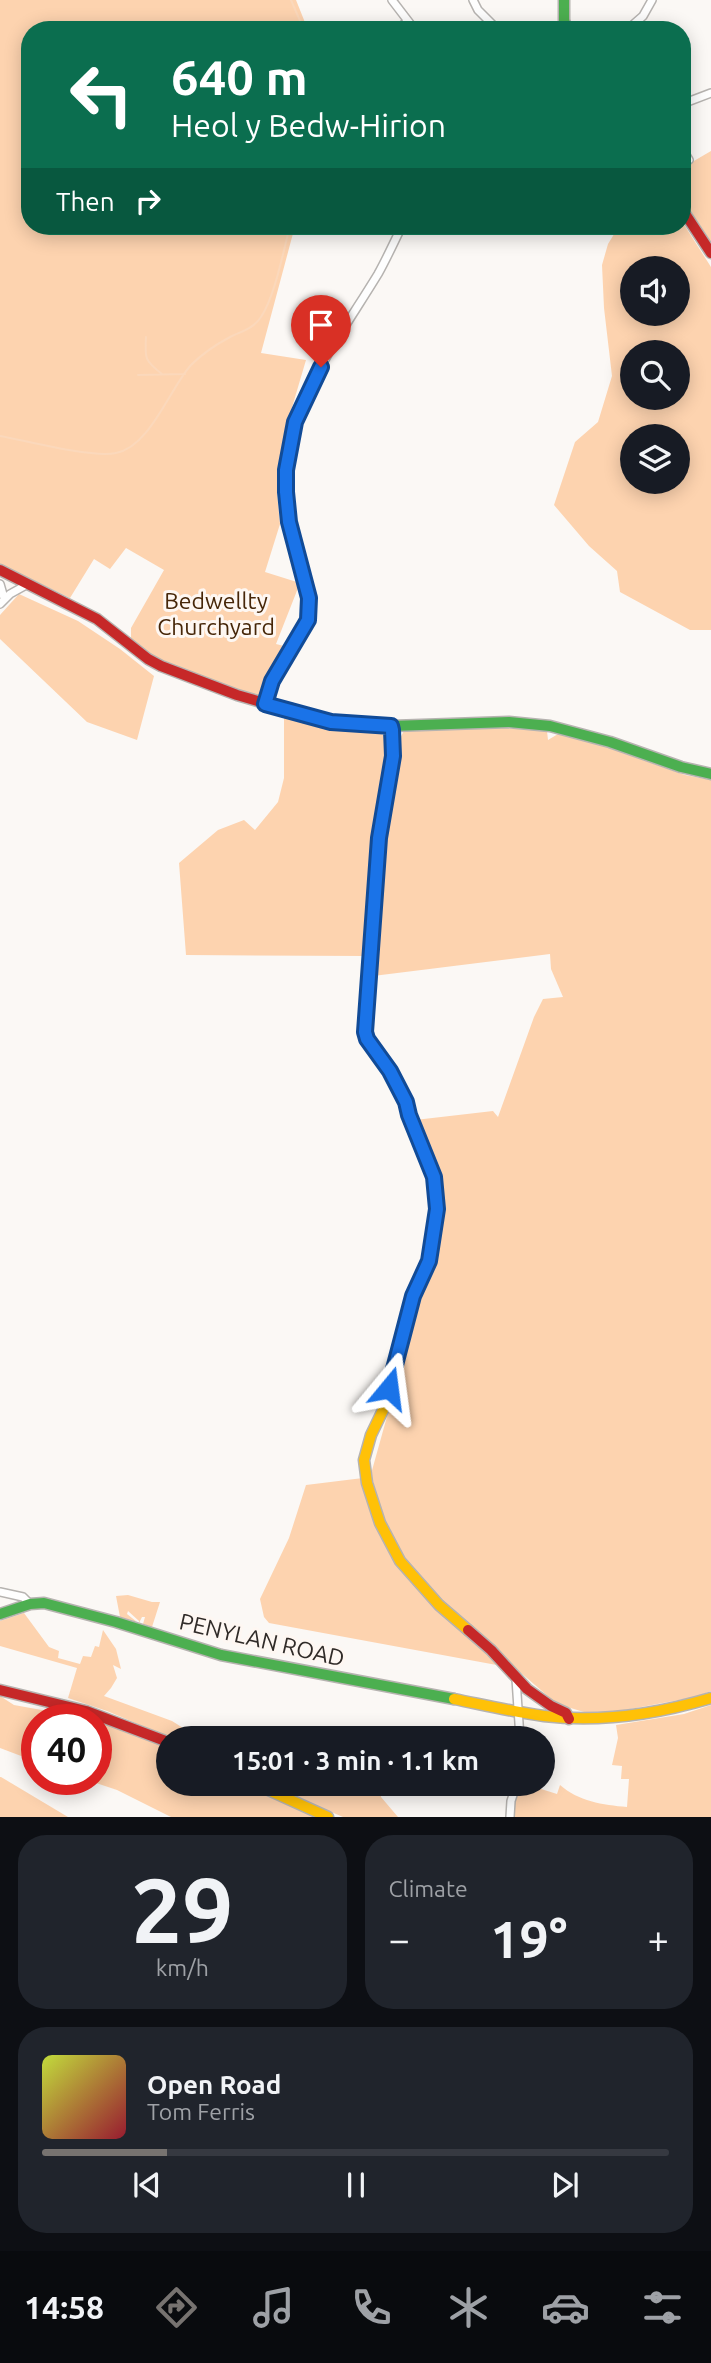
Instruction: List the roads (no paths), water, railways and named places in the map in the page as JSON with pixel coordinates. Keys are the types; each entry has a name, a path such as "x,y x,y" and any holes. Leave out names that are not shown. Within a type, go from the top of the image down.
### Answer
{"street":[{"path":"392,0 408,21"},
{"path":"473,0 489,21"},
{"path":"564,0 564,21"},
{"path":"637,21 652,0"},
{"path":"691,101 711,93"},
{"path":"691,223 711,253"},
{"path":"265,704 272,681 308,620 306,587 289,522 286,492 286,470 295,422 321,367 380,270 398,235"},
{"path":"0,570 97,619 161,666 265,704 331,722 391,726 509,722 550,726 711,774"},
{"path":"0,584 2,601 28,584"},
{"path":"391,726 393,756 379,838 365,1032 406,1102 434,1177 437,1209 429,1261 413,1296 384,1408 371,1435 365,1460 367,1483 380,1523 400,1561 439,1605 491,1650 516,1678 539,1698 566,1713 569,1719"},
{"path":"0,1592 23,1597 30,1604"},
{"name":"PENYLAN ROAD","path":"0,1614 30,1604 44,1603 116,1622 221,1656 569,1719 655,1713 711,1698"},
{"path":"516,1678 520,1726"},
{"path":"0,1690 99,1714 156,1737"},
{"path":"282,1796 328,1817"},
{"path":"510,1817 513,1796"}],"waterway":[{"path":"291,0 300,21"},
{"path":"0,436 91,453 116,453 128,448 149,429 191,365 220,343 251,327 261,317 274,286 288,235"},
{"path":"146,337 147,358 162,374"},
{"path":"138,375 185,374"}],"park label":[{"name":"Bedwellty Churchyard","path":"216,614"}]}
